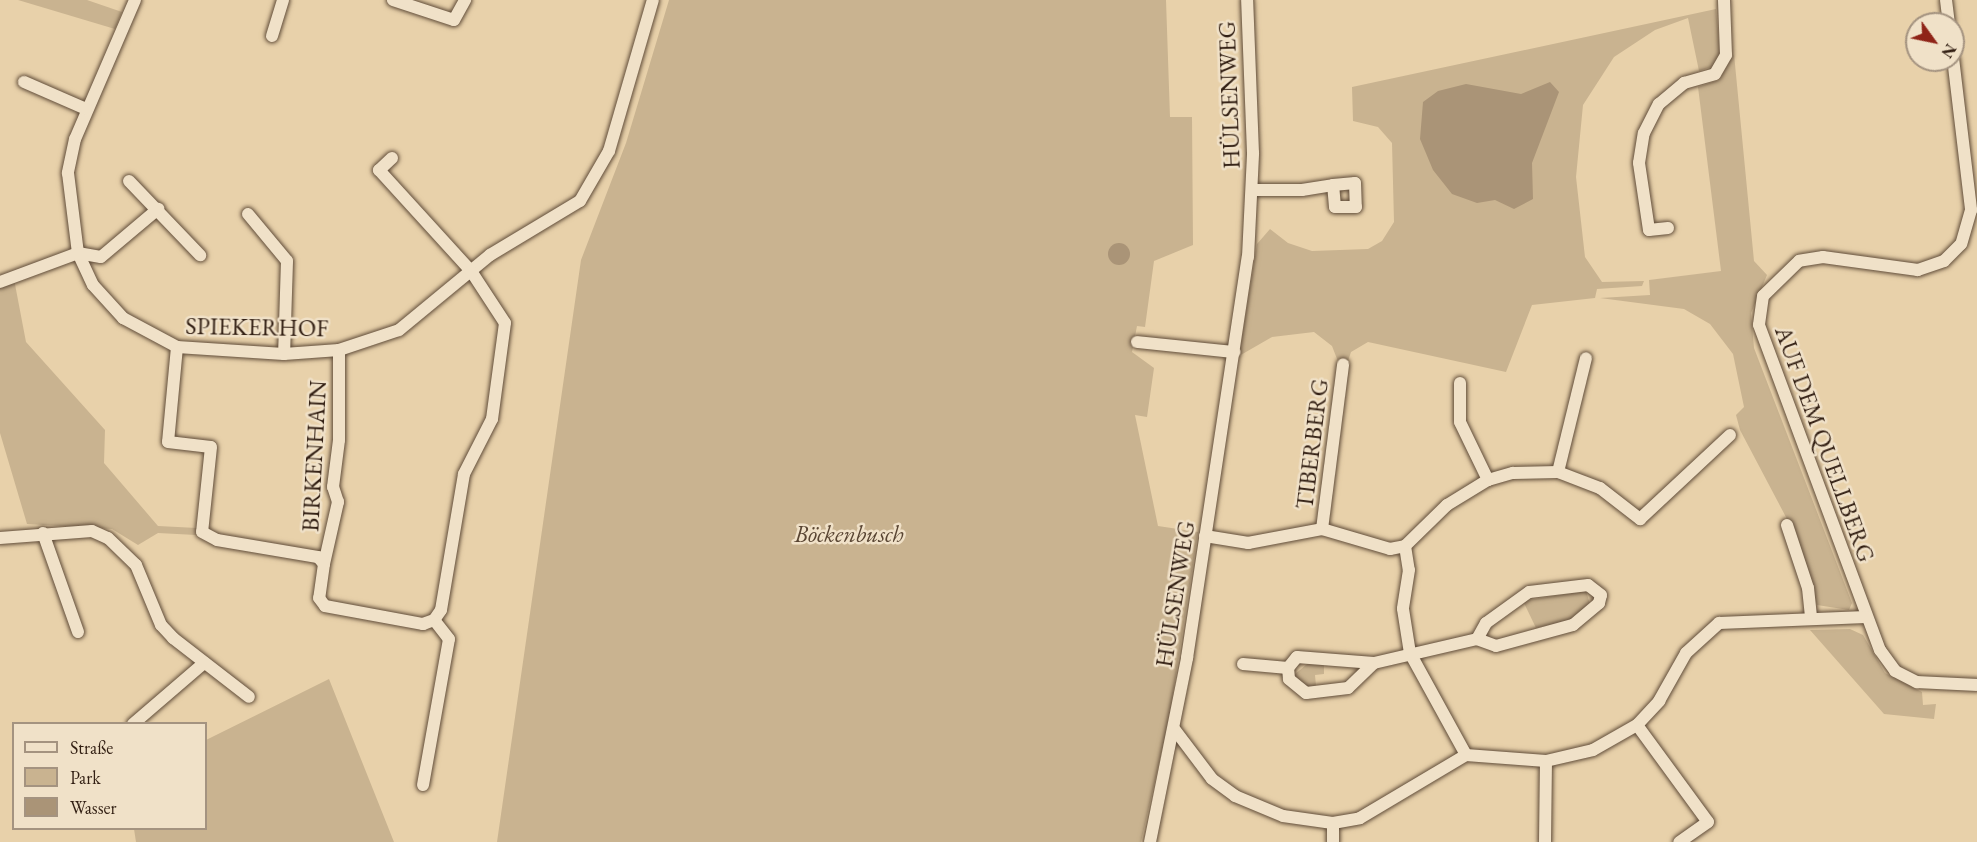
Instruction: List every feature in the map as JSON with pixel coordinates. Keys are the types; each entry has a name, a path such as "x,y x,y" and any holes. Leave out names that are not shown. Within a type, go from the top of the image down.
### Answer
{"street":[{"name":"SPIEKERHOF","path":"135,0 86,109 68,173 78,253 93,285 123,318 177,347 284,354 339,350 399,330 471,271 580,201 597,180 653,0"},
{"path":"273,36 283,0"},
{"path":"393,0 454,20 465,0"},
{"name":"HÜLSENWEG","path":"1150,842 1174,730 1205,536 1234,352 1253,190 1247,0"},
{"path":"1668,228 1649,230 1639,163 1644,133 1659,104 1684,83 1715,74 1726,55 1724,0"},
{"name":"AUF DEM QUELLBERG","path":"1955,72 1971,210 1961,244 1944,261 1918,270 1823,257 1799,261 1779,274 1763,296 1758,325 1866,617 1895,671 1917,682 1977,685"},
{"path":"24,82 86,109"},
{"path":"392,158 379,170 471,271 499,307 505,350 492,418 464,474 441,610 434,620 448,639 423,785"},
{"path":"129,181 200,255"},
{"name":"HÜLSENWEG","path":"1253,190 1334,184"},
{"path":"0,282 78,253 101,257 158,209"},
{"path":"248,214 287,261 284,354"},
{"path":"1137,342 1234,352"},
{"path":"177,347 168,442 211,447 202,532 217,540 318,557 324,564"},
{"name":"BIRKENHAIN","path":"339,350 339,440 333,487 338,502 319,598 325,606 423,624 434,620"},
{"path":"1558,472 1586,358"},
{"name":"TIBERBERG","path":"1322,529 1342,364"},
{"path":"1460,382 1460,422 1488,480"},
{"path":"1466,755 1410,653 1404,609 1409,570 1405,546 1447,505 1488,480 1513,473 1558,472 1600,488 1640,519 1730,435"},
{"path":"1787,525 1808,588 1811,619"},
{"name":"TIBERBERG","path":"1205,536 1248,543 1322,529 1390,549 1405,546"},
{"path":"0,538 92,531 129,554 161,625 204,663 249,697"},
{"path":"43,533 78,632"},
{"path":"1374,663 1348,688 1306,693 1289,679 1288,668 1297,657 1310,655 1374,663 1477,639 1496,646 1573,625 1599,603 1601,594 1588,585 1529,592 1486,623 1477,639"},
{"path":"1174,730 1212,778 1235,796 1283,816 1333,823 1360,818 1466,755 1546,761 1593,750 1637,726 1659,701 1686,653 1719,623 1866,617"},
{"path":"134,722 204,663"},
{"path":"1243,664 1288,668"},
{"path":"1637,726 1708,822 1679,842"},
{"path":"1545,842 1546,761"},
{"path":"1333,823 1333,842"}],"green space":[{"path":"18,0 87,0 122,12 115,29"},
{"name":"Böckenbusch","path":"669,0 1166,0 1170,117 1192,117 1193,245 1154,261 1145,327 1137,326 1132,352 1154,368 1147,417 1135,415 1158,526 1198,532 1169,719 1141,842 497,842 581,260 626,143"},
{"path":"1716,9 1720,53 1714,66 1699,71 1688,18 1655,30 1614,57 1583,105 1576,177 1585,257 1602,282 1644,281 1642,286 1597,289 1595,298 1532,305 1506,372 1368,342 1351,352 1347,364 1339,364 1332,346 1314,332 1272,337 1239,356 1257,244 1270,229 1288,243 1312,251 1368,249 1382,241 1394,222 1392,143 1378,127 1353,121 1352,87"},
{"path":"1734,54 1754,261 1767,275 1751,313 1754,348 1852,603 1849,610 1817,605 1797,538 1740,430 1736,415 1744,407 1733,354 1710,324 1684,309 1600,298 1650,295 1649,280 1721,271 1698,87 1719,80"},
{"path":"14,279 26,342 105,430 104,463 158,526 197,528 196,535 158,533 138,545 112,529 27,524 0,433 0,282"},
{"path":"1586,591 1590,604 1570,620 1536,628 1523,601"},
{"path":"1850,629 1863,635 1885,673 1922,692 1923,705 1936,704 1934,719 1884,714 1810,630"},
{"path":"1312,660 1324,662 1324,674 1315,675 1316,686 1307,688 1294,675"},
{"path":"329,679 394,842 136,842 134,830 207,830 207,740"}],"water":[{"path":"1550,82 1559,92 1532,163 1533,199 1514,209 1495,200 1477,203 1452,194 1433,170 1420,139 1423,102 1438,91 1466,84 1521,94"},
{"path":"1119,243 1127,246 1130,254 1127,262 1119,265 1111,262 1108,254 1111,246"}]}
